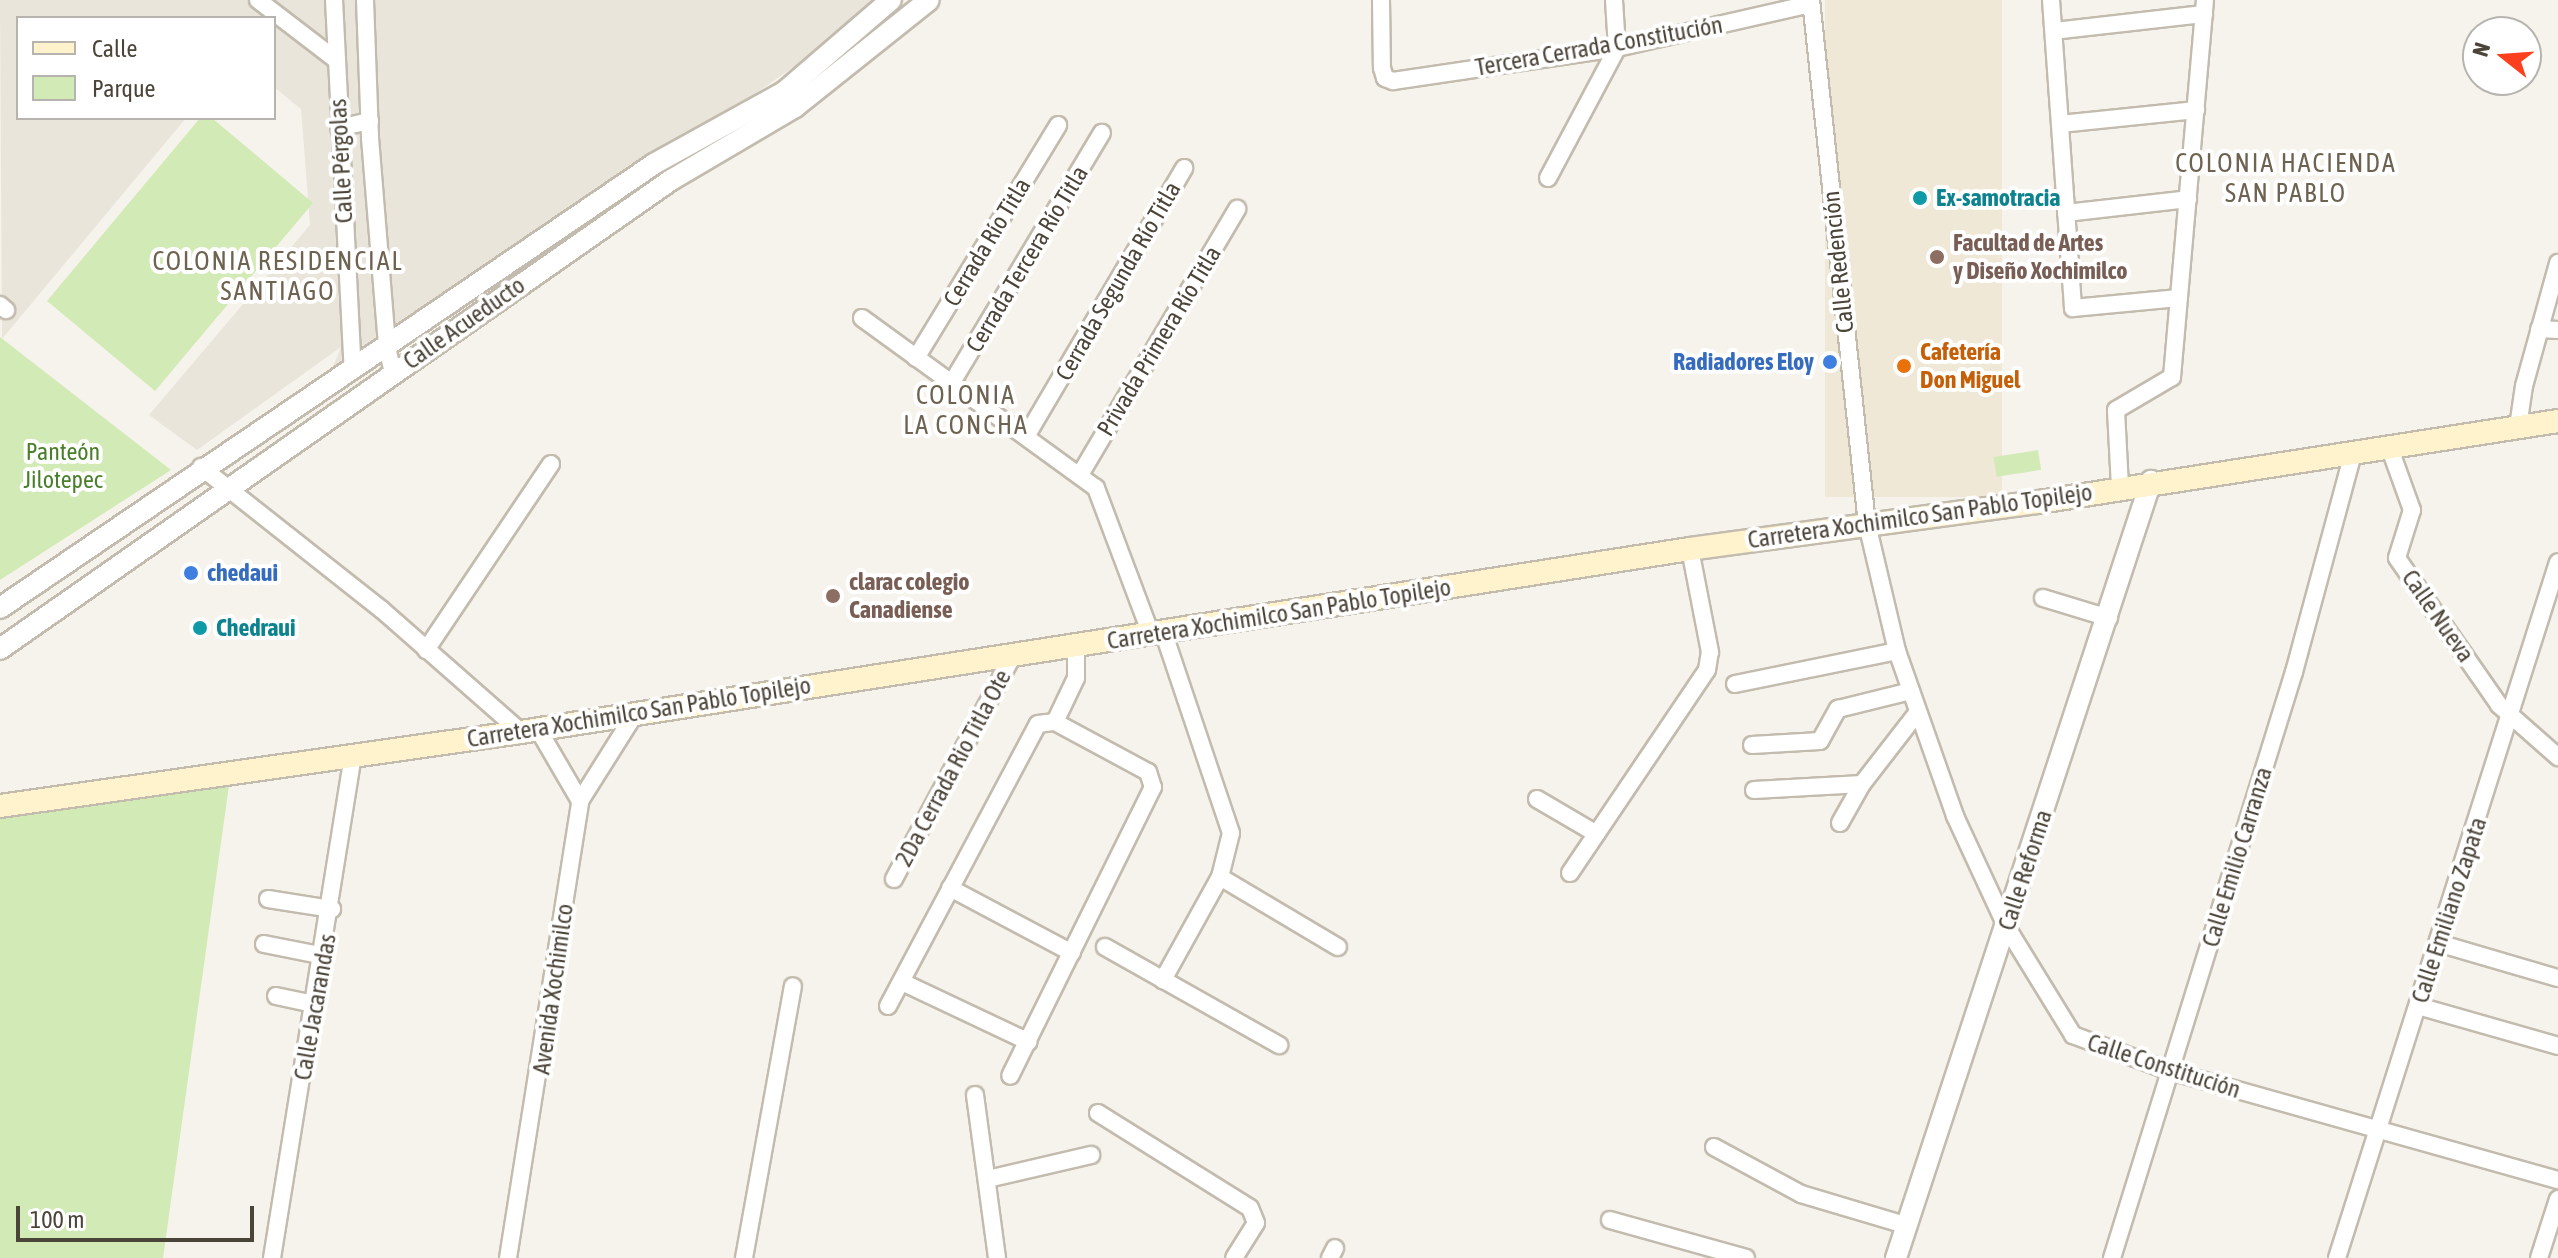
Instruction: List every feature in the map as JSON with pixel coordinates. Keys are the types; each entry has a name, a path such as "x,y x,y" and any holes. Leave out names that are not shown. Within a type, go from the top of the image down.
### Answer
{"main road":[{"name":"Carretera Xochimilco San Pablo Topilejo","path":"0,806 529,731 1690,549 2390,449 2518,427 2554,427"}],"street":[{"path":"258,0 335,59"},
{"name":"Calle Pérgolas","path":"334,0 353,371"},
{"name":"Calle Pérgolas","path":"365,0 370,121 387,347 393,372"},
{"name":"Calle Acueducto","path":"0,608 201,467 353,371 654,164 784,92 891,0"},
{"name":"Calle Acueducto","path":"0,649 227,487 671,180 795,107 929,0"},
{"name":"Tercera Cerrada Constitución","path":"1381,0 1385,78 1617,48 1811,2"},
{"path":"1548,178 1617,48 1614,0"},
{"path":"2051,0 2073,308 2179,298"},
{"name":"Calle Redención","path":"1811,2 1867,524"},
{"path":"2054,31 2205,7 2172,377 2116,410 2120,487"},
{"path":"2060,124 2196,110"},
{"path":"339,128 370,121"},
{"name":"Cerrada Río Titla","path":"916,358 1058,125"},
{"name":"Cerrada Tercera Río Titla","path":"951,384 1102,133"},
{"name":"Cerrada Segunda Río Titla","path":"1027,435 1184,168"},
{"path":"2066,213 2188,199"},
{"name":"Privada Primera Río Titla","path":"1081,473 1237,209"},
{"path":"2518,427 2539,329 2558,265"},
{"path":"862,318 951,384 1081,473 1103,498 1157,632 1231,833 1220,877 1163,980"},
{"path":"2539,329 2558,330"},
{"name":"Calle Nueva","path":"2390,449 2412,510 2397,558 2499,705 2511,712 2558,757"},
{"name":"Calle Emilio Carranza","path":"2112,1258 2294,672 2353,454"},
{"path":"426,650 551,464"},
{"path":"201,467 529,731 580,801 636,712"},
{"name":"Calle Reforma","path":"1896,1258 2109,618 2151,481"},
{"name":"Calle Constitución","path":"1867,524 1897,651 1955,816 2006,926 2073,1035 2170,1071 2558,1180"},
{"path":"1570,873 1707,670 1710,652 1690,549"},
{"name":"Calle Emiliano Zapata","path":"2337,1258 2380,1132 2558,562"},
{"path":"2043,598 2109,618"},
{"path":"1055,722 1076,678 1076,646"},
{"path":"1735,684 1897,651"},
{"name":"2Da Cerrada Rio Titla Ote","path":"894,879 1012,657"},
{"path":"1752,745 1820,741 1838,709 1911,691"},
{"path":"1840,823 1862,784 1917,713"},
{"path":"888,1006 1038,724 1055,722 1148,772 1153,780 1010,1076"},
{"name":"Calle Jacarandas","path":"272,1258 332,909 353,755"},
{"path":"1754,790 1862,784"},
{"path":"1537,799 1597,834"},
{"name":"Avenida Xochimilco","path":"508,1258 580,801"},
{"path":"1220,877 1338,947"},
{"path":"950,888 1072,953"},
{"path":"268,899 332,909"},
{"path":"2438,943 2558,978"},
{"path":"264,944 324,956"},
{"path":"1105,947 1279,1045"},
{"path":"902,982 1029,1042"},
{"path":"744,1258 793,986"},
{"path":"276,996 314,1004"},
{"path":"2418,1006 2558,1046"},
{"path":"975,1095 997,1258"},
{"path":"1098,1113 1250,1208 1256,1223 1234,1258"},
{"path":"1714,1147 1801,1194 1905,1225"},
{"path":"988,1179 1091,1155"},
{"path":"2539,1258 2558,1199"},
{"path":"1610,1220 1746,1258"}],"shaded area":[{"path":"0,0 891,0 323,391 341,347 197,450 149,415 310,225 301,109 276,89 276,16 16,16 16,120 184,120 2,339"},
{"name":"Facultad de Artes y Diseño Xochimilco","path":"1825,0 2002,0 2002,497 1825,497"}],"green space":[{"path":"198,120 214,120 313,203 155,391 47,301"},
{"name":"Panteón Jilotepec","path":"0,337 171,470 0,580"},
{"path":"2038,450 2041,470 1997,477 1994,457"},
{"path":"231,771 163,1258 0,1258 0,812"}],"place":[{"name":"Ex-samotracia","path":"1920,198"},
{"name":"Facultad de Artes y Diseño Xochimilco","path":"1937,257"},
{"name":"Radiadores Eloy","path":"1830,362"},
{"name":"Cafetería Don Miguel","path":"1904,366"},
{"name":"chedaui","path":"191,573"},
{"name":"clarac colegio Canadiense","path":"833,596"},
{"name":"Chedraui","path":"200,628"}],"district":[{"name":"COLONIA HACIENDA SAN PABLO","path":"2286,179"},
{"name":"COLONIA RESIDENCIAL SANTIAGO","path":"278,277"},
{"name":"COLONIA LA CONCHA","path":"966,411"}]}
